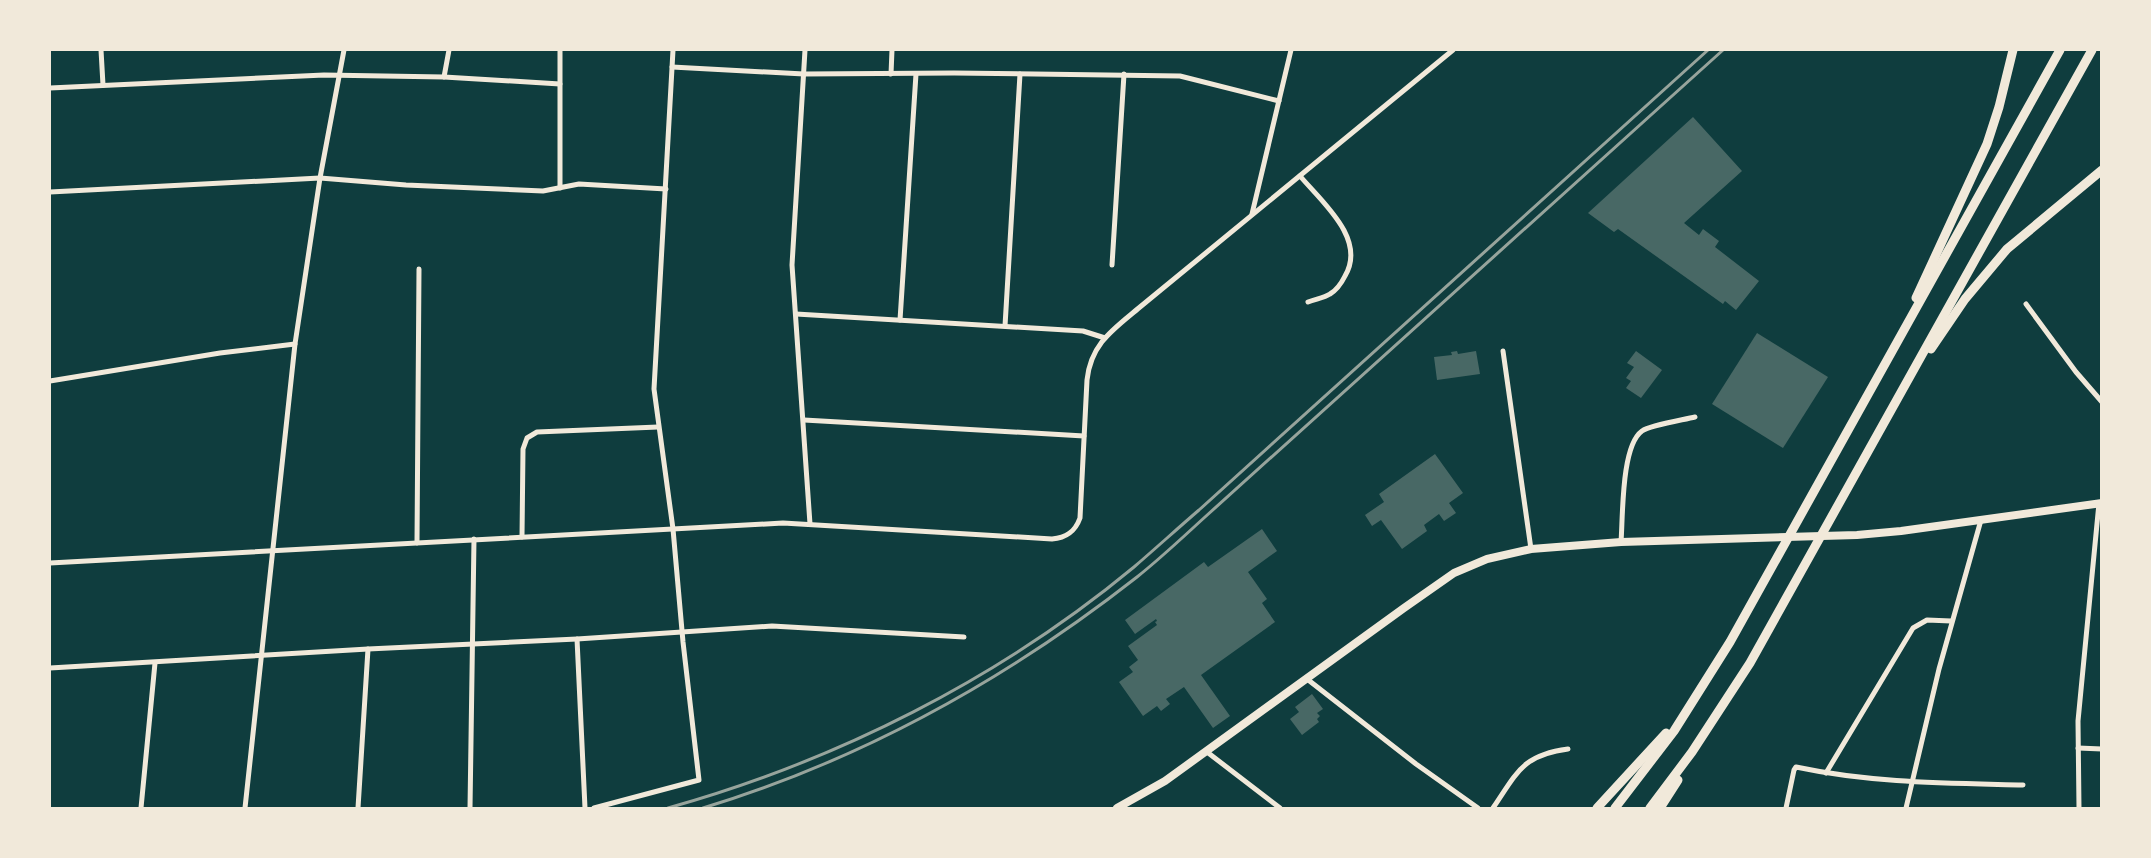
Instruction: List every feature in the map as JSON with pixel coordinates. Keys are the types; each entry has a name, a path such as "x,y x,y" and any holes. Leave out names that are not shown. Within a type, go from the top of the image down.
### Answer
{"highway":[{"path":"1877,379 1988,144 2013,50"},
{"path":"1615,808 1654,759 1694,702 1730,642 2060,50"},
{"path":"1660,808 1750,663 2092,50"},
{"path":"1896,401 1986,272 2007,249 2043,217 2102,170"},
{"path":"1597,808 1694,702"},
{"path":"1650,808 1712,723"}],"main road":[{"path":"1117,808 1165,781 1454,573 1487,559 1532,549 1621,542 1857,535 1901,531 2100,503"}],"street":[{"path":"101,50 103,85"},
{"path":"245,808 295,345 320,178 344,50"},
{"path":"444,77 450,50"},
{"path":"560,50 560,188"},
{"path":"594,808 699,780 673,529 654,389 673,50"},
{"path":"806,50 792,265 810,524"},
{"path":"891,74 892,50"},
{"path":"1251,215 1291,50"},
{"path":"50,563 755,524 810,524 1052,539 1064,537 1078,524 1081,512 1089,368 1095,351 1105,338 1452,50"},
{"path":"672,67 804,74 1180,76 1279,101"},
{"path":"900,320 916,74"},
{"path":"1005,326 1020,74"},
{"path":"1112,265 1124,74"},
{"path":"50,88 339,75 444,77 560,84"},
{"path":"1300,176 1339,222 1351,250 1349,269 1342,282 1330,294 1308,302"},
{"path":"50,192 320,178 406,185 543,191 579,184 666,189"},
{"path":"417,543 419,269"},
{"path":"2026,304 2076,372 2102,402"},
{"path":"796,314 1083,331 1105,338"},
{"path":"50,381 220,353 295,345"},
{"path":"1503,351 1532,549"},
{"path":"1621,542 1627,457 1632,443 1642,431 1695,417"},
{"path":"804,420 1084,436"},
{"path":"522,537 523,449 527,438 537,432 658,427"},
{"path":"2079,808 2078,721 2100,503"},
{"path":"1906,808 1952,621 1981,520"},
{"path":"470,808 474,539"},
{"path":"1826,773 1913,628 1927,620 1952,621"},
{"path":"50,668 772,626 964,637"},
{"path":"577,639 585,808"},
{"path":"358,808 368,649"},
{"path":"141,808 155,663"},
{"path":"1307,679 1416,764 1478,808"},
{"path":"2078,748 2102,748"},
{"path":"1493,808 1517,773 1531,759 1548,752 1568,749"},
{"path":"1206,752 1280,808"},
{"path":"1786,808 1796,767 1826,773 1912,782 2023,784"}],"building":[{"path":"1693,117 1742,171 1684,223 1699,235 1703,229 1719,241 1715,247 1759,281 1736,310 1725,301 1723,304 1618,229 1614,232 1588,213"},
{"path":"1757,333 1828,377 1783,448 1712,404"},
{"path":"1457,351 1458,354 1476,351 1480,374 1437,380 1434,357 1452,355 1451,352"},
{"path":"1636,351 1662,370 1641,398 1626,388 1631,381 1626,378 1634,367 1627,363"},
{"path":"1435,454 1463,493 1449,503 1456,513 1444,521 1439,514 1424,525 1427,531 1402,549 1381,520 1372,526 1365,515 1384,502 1379,494"},
{"path":"1262,529 1277,551 1248,572 1267,599 1262,603 1275,622 1201,675 1230,716 1213,728 1184,687 1166,699 1170,704 1161,711 1157,706 1143,716 1119,682 1133,672 1129,667 1138,660 1128,646 1157,625 1155,622 1157,621 1156,619 1135,634 1125,620 1204,562 1208,567"},
{"path":"1312,694 1323,709 1317,713 1320,716 1317,719 1319,722 1302,735 1290,719 1299,712 1295,707"}],"railway":[{"path":"668,808 731,789 854,741 972,680 1082,608 1134,567 1199,510 1708,50"},
{"path":"703,808 819,766 875,741 984,682 1088,614 1163,555 1723,50"}]}
